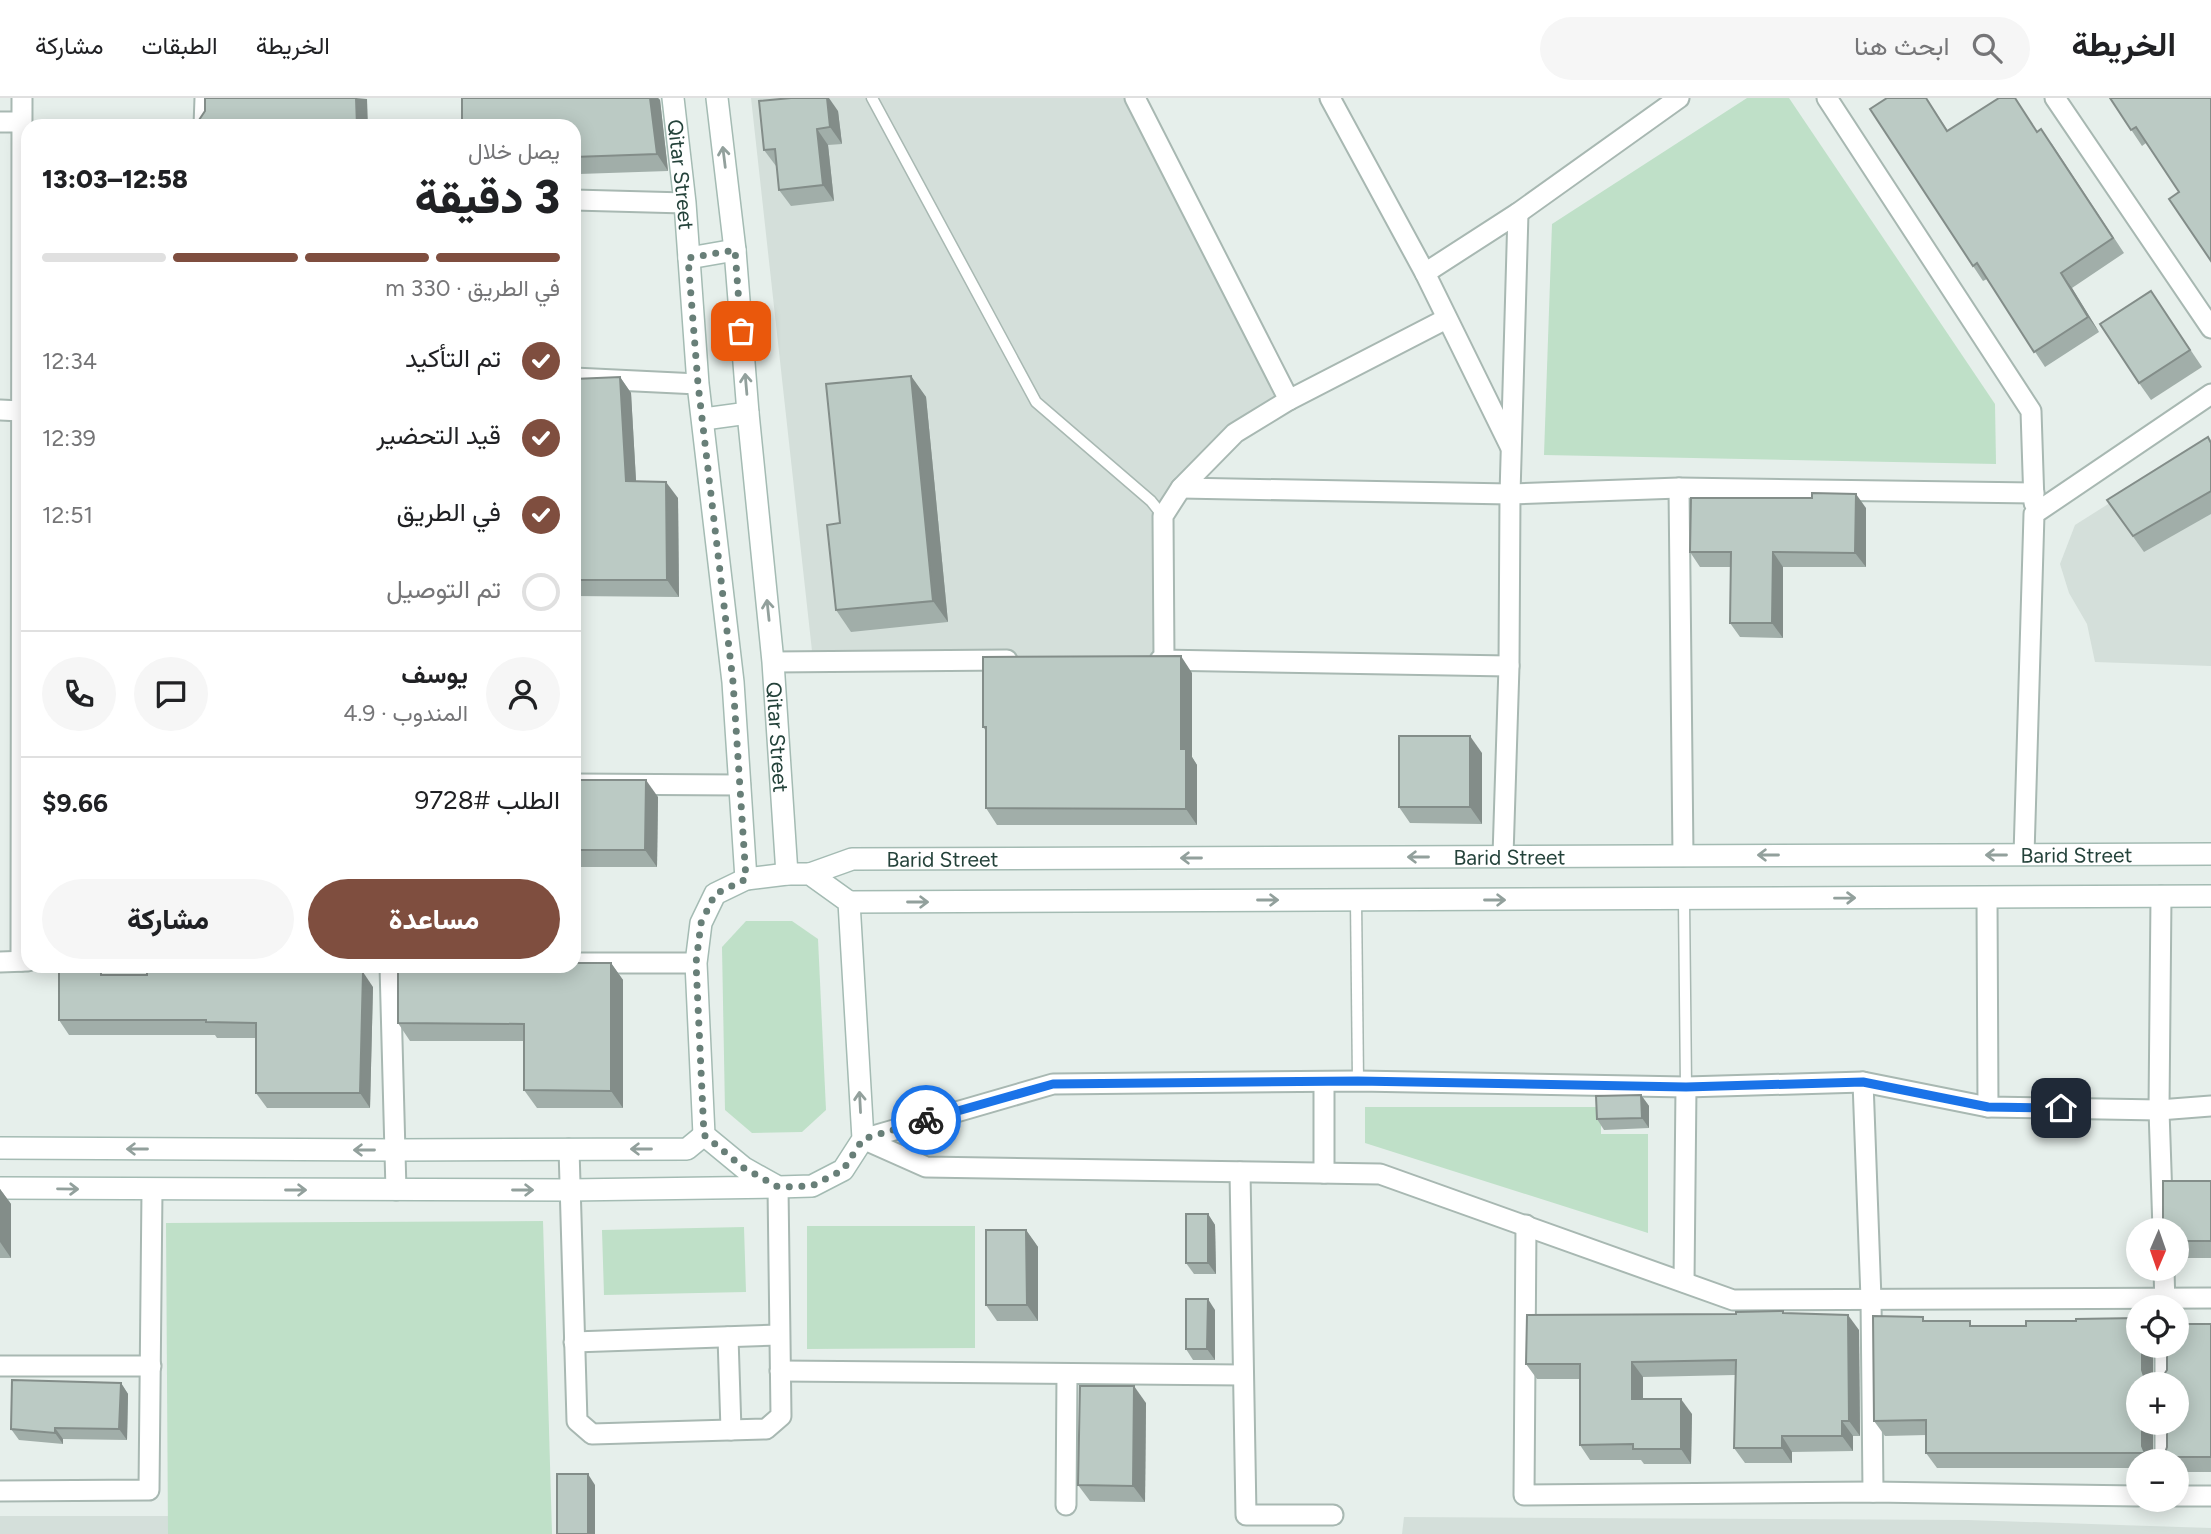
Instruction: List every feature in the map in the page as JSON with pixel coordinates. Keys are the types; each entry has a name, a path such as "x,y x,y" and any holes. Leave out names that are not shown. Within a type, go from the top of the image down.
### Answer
{"main road":[{"name":"Qitar Street","path":"673,98 685,203 698,384 733,682 746,879"},
{"name":"Qitar Street","path":"717,98 735,250 773,662 787,874"},
{"path":"688,258 735,250"},
{"path":"704,419 748,413"},
{"name":"Barid Street","path":"704,1135 696,963 701,923 715,894 746,879 810,874 852,859 2211,854"},
{"path":"0,1188 570,1190 812,1186 843,1170 863,1139 849,902 810,874"},
{"name":"Barid Street","path":"849,902 2211,896"},
{"path":"0,1148 687,1149 704,1135 744,1168 778,1187"}],"street":[{"path":"22,98 22,119"},
{"path":"204,119 205,98"},
{"path":"1135,98 1289,400"},
{"path":"1332,98 1425,273 1512,450"},
{"path":"1425,273 1518,212 1679,98"},
{"path":"1826,98 2031,411 2034,514 2024,855"},
{"path":"2055,98 2211,328"},
{"path":"0,122 21,122"},
{"path":"581,200 685,203"},
{"path":"1503,856 1518,212"},
{"path":"1164,660 1163,516 1181,488 1235,433 1289,400 1447,319"},
{"path":"581,378 698,384"},
{"path":"2034,514 2211,394"},
{"path":"0,410 21,411"},
{"path":"1181,488 1510,494 1679,488 2034,493"},
{"path":"1679,488 1683,856"},
{"path":"773,662 1029,660"},
{"path":"1137,660 1509,666"},
{"path":"581,784 740,785"},
{"path":"2161,896 2159,1110 2163,1218"},
{"path":"1987,897 1988,1107"},
{"path":"0,962 21,961"},
{"path":"581,963 696,963"},
{"path":"390,973 396,1190"},
{"path":"863,1139 1053,1084 1358,1081 1686,1087 1863,1082 1988,1107 2159,1110 2211,1106"},
{"path":"1324,1082 1324,1173"},
{"path":"1863,1082 1871,1299 1873,1492"},
{"path":"1684,1282 1686,1087"},
{"path":"863,1139 926,1167 1380,1174 1733,1300 2126,1302"},
{"path":"569,1149 577,1421 592,1434 766,1429 781,1416 778,1187"},
{"path":"1240,1172 1245,1515 1333,1515"},
{"path":"0,1491 149,1490 152,1190"},
{"path":"1526,1226 1524,1495 1873,1492 2126,1496"},
{"path":"2189,1300 2211,1298"},
{"path":"575,1342 779,1335"},
{"path":"728,1337 731,1430"},
{"path":"0,1366 151,1366"},
{"path":"780,1371 1243,1375"},
{"path":"1066,1506 1067,1374"},
{"path":"2189,1496 2211,1496"}],"lane":[{"path":"872,98 1036,402 1150,501 1163,516"},
{"path":"1356,900 1358,1081"},
{"path":"1684,900 1686,1087"}],"shaded area":[{"path":"751,98 1135,98 1289,400 1235,433 1163,516 1164,660 813,660"},
{"path":"2211,439 2211,666 2095,662 2087,624 2069,593 2060,564 2075,525"},
{"path":"0,1516 168,1516 168,1534 0,1534"},
{"path":"1404,1517 1968,1520 2211,1528 2211,1534 1402,1534"}],"green space":[{"path":"1747,98 1789,98 1995,404 1996,464 1544,455 1552,224"},
{"path":"746,921 792,921 818,939 826,1110 802,1132 752,1133 725,1110 722,947"},
{"path":"1365,1107 1601,1107 1601,1134 1648,1134 1648,1233 1365,1143"},
{"path":"543,1221 552,1534 168,1534 166,1223"},
{"path":"807,1226 975,1226 975,1348 807,1349"},
{"path":"744,1227 746,1292 604,1295 602,1230"}],"building":[{"path":"205,98 356,98 357,119 200,119 205,111"},
{"path":"462,98 650,98 657,154 581,157 581,119 462,119"},
{"path":"827,98 830,127 817,129 823,185 779,190 775,149 764,150 759,101"},
{"path":"1887,98 1926,98 1947,131 1999,98 2015,98 2037,132 2041,129 2113,238 2061,273 2088,317 2034,352 1977,263 1973,266 1870,109"},
{"path":"2110,98 2211,98 2211,261 2169,199 2179,192 2136,127 2131,130"},
{"path":"2151,291 2190,350 2139,383 2100,324"},
{"path":"911,376 933,601 836,610 827,525 840,523 826,384"},
{"path":"620,377 626,481 666,482 667,580 581,580 581,379"},
{"path":"2208,437 2211,443 2211,491 2133,536 2107,500"},
{"path":"1812,493 1856,494 1855,553 1773,552 1772,623 1730,623 1731,552 1690,552 1691,498 1812,498"},
{"path":"1181,656 1181,749 1186,749 1186,809 986,808 983,657"},
{"path":"1399,736 1470,736 1470,807 1399,807"},
{"path":"581,780 646,780 645,850 581,850"},
{"path":"581,963 611,963 611,1091 524,1090 524,1024 398,1023 398,973 581,973"},
{"path":"59,973 363,973 360,1093 256,1093 256,1023 206,1020 59,1020"},
{"path":"1641,1095 1642,1118 1597,1119 1596,1096"},
{"path":"2163,1181 2211,1181 2211,1241 2189,1241 2189,1218 2163,1218"},
{"path":"1186,1214 1208,1214 1208,1263 1186,1263"},
{"path":"986,1230 1026,1230 1027,1305 986,1305"},
{"path":"1186,1299 1208,1299 1207,1349 1186,1349"},
{"path":"1783,1311 1848,1315 1849,1421 1842,1421 1842,1436 1782,1436 1782,1448 1734,1448 1736,1360 1632,1362 1632,1399 1681,1399 1681,1449 1633,1449 1633,1444 1580,1445 1580,1364 1526,1364 1527,1315 1736,1314"},
{"path":"1873,1316 1923,1317 1923,1321 1970,1321 1970,1326 2026,1326 2026,1321 2126,1318 2126,1358 2142,1358 2143,1372 2126,1372 2126,1435 2142,1435 2143,1449 2126,1449 2126,1453 1926,1453 1926,1420 1874,1421"},
{"path":"2189,1324 2211,1324 2211,1457 2189,1457 2189,1449 2166,1449 2167,1435 2189,1435 2189,1372 2166,1372 2167,1358 2189,1358"},
{"path":"12,1380 121,1383 119,1429 55,1428 55,1433 11,1429"},
{"path":"1080,1386 1134,1386 1133,1486 1078,1485"},
{"path":"557,1474 588,1474 588,1534 557,1534"}],"way so far":[{"path":"741,331 735,250 688,258 698,384 733,682 746,879 715,894 701,923 696,963 704,1135 744,1168 778,1187 812,1186 843,1170 863,1139 926,1120"}],"route":[{"path":"926,1120 1053,1084 1358,1081 1686,1087 1863,1082 1988,1107 2061,1108"}]}
